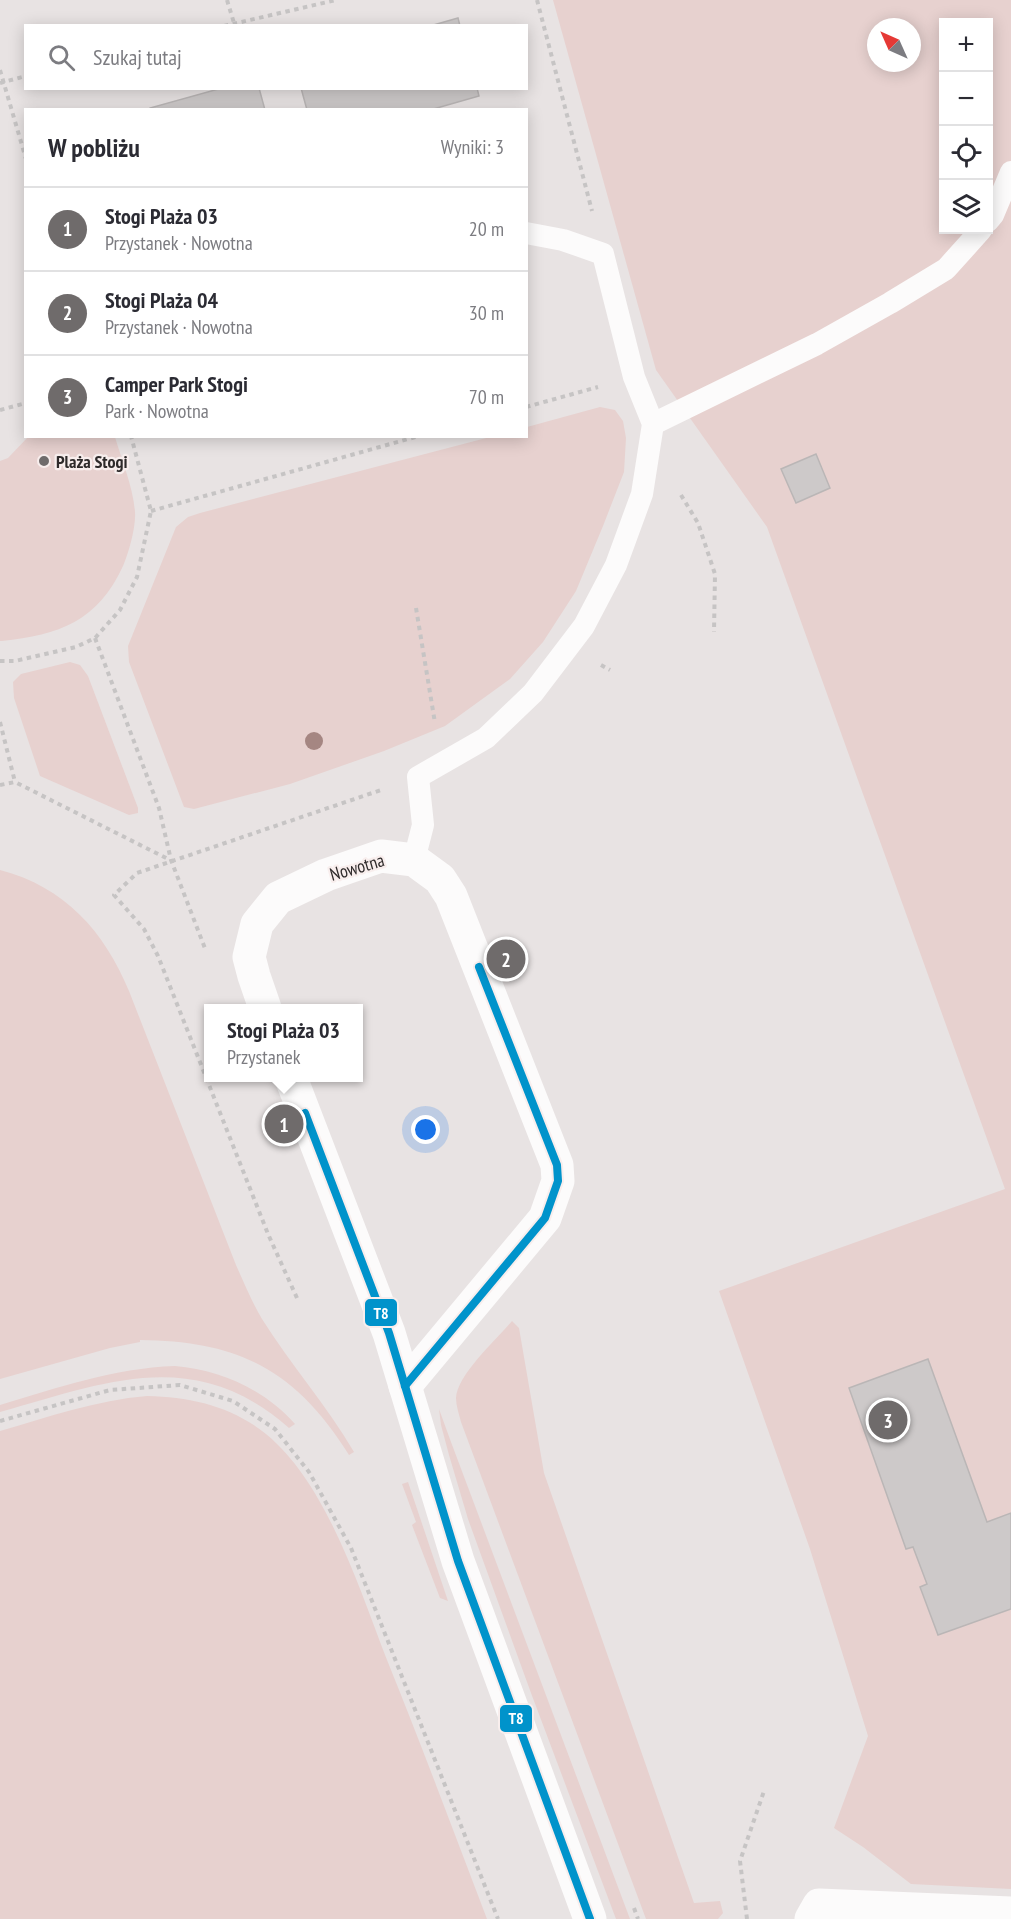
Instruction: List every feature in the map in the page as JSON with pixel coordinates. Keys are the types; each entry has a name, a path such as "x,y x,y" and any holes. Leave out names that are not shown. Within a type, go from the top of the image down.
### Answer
{"street":[{"name":"Nowotna","path":"264,1004 249,957 257,924 278,898 326,875 381,856 414,860 440,879 452,896 557,1165 558,1181 545,1218 405,1386"},
{"path":"293,1082 388,1333 458,1561 591,1919"},
{"path":"815,1912 1011,1913"}],"lane":[{"path":"993,215 1011,172"},
{"path":"414,860 423,825 418,777 486,738 532,693 584,626 616,565 642,494 653,424 634,377 603,254 562,240 528,233"},
{"path":"653,424 817,344 890,303 946,269 977,234"}],"path":[{"path":"227,0 234,23"},
{"path":"231,24 336,0"},
{"path":"537,0 603,254"},
{"path":"0,70 24,153"},
{"path":"2,83 24,77"},
{"path":"528,406 634,377"},
{"path":"0,410 24,404"},
{"path":"0,661 15,661 76,647 95,638 120,610 137,577 151,511 132,438"},
{"path":"151,511 412,438"},
{"path":"649,450 698,523 715,574 714,632"},
{"path":"416,608 436,729 450,759"},
{"path":"95,638 159,807 171,860 208,956"},
{"path":"0,722 15,782"},
{"path":"204,1072 158,956 144,929 114,896 137,873 418,777"},
{"path":"0,785 15,782 171,860"},
{"path":"208,1082 268,1234 297,1298"},
{"path":"0,1421 110,1390 180,1385 233,1401 275,1429 309,1472 351,1548 498,1919"},
{"path":"747,1919 740,1861 764,1791"}],"shaded area":[{"path":"553,0 1011,0 1011,1889 911,1884 834,1828 868,1736 810,1549 719,1291 1005,1189 767,527 656,370"},
{"path":"600,407 615,410 623,421 626,438 624,472 576,591 543,642 510,679 445,726 384,751 290,784 194,809 184,807 129,662 128,646 176,527 188,517 200,513 486,438 528,438 528,427"},
{"path":"27,438 115,438 127,474 135,512 130,547 123,566 102,600 89,612 59,629 0,641 0,461 8,458"},
{"path":"70,662 80,665 88,676 138,813 129,815 40,776 14,698 13,682 21,674"},
{"path":"0,870 44,888 63,900 80,914 107,949 129,991 251,1299 273,1336 354,1452 349,1455 329,1425 285,1381 235,1354 206,1346 140,1340 140,1342 110,1348 0,1379"},
{"path":"512,1321 519,1328 544,1473 694,1903 720,1901 723,1913 718,1919 646,1919 461,1422 456,1398 463,1379"},
{"path":"175,1366 208,1372 240,1383 270,1401 295,1424 289,1428 254,1402 219,1386 184,1379 149,1378 114,1382 0,1412 0,1405 86,1380 130,1371"},
{"path":"147,1396 195,1401 239,1416 266,1434 288,1455 307,1480 324,1508 352,1570 487,1919 0,1919 0,1431 91,1405"},
{"path":"439,1409 630,1919 616,1919 531,1693 468,1519 441,1425"},
{"path":"408,1482 448,1601 440,1598 412,1525 416,1522 402,1484"}],"building":[{"path":"458,18 460,24 437,24"},
{"path":"215,90 260,90 264,108 150,108"},
{"path":"302,90 478,90 479,96 437,108 306,108"},
{"path":"816,454 830,488 796,503 781,469"},
{"path":"928,1359 987,1522 1011,1513 1011,1609 938,1635 920,1587 927,1584 913,1547 906,1549 849,1388"}],"transit line":[{"name":"T8","path":"405,1386 545,1218 558,1181 557,1165 479,967"},
{"name":"T8","path":"305,1113 389,1333 458,1561 590,1919"}],"place":[{"name":"Plaża Stogi","path":"44,461"},
{"name":"Stogi Plaża 04","path":"506,959"},
{"name":"Stogi Plaża 03","path":"284,1124"},
{"name":"Camper Park Stogi","path":"888,1420"}]}
